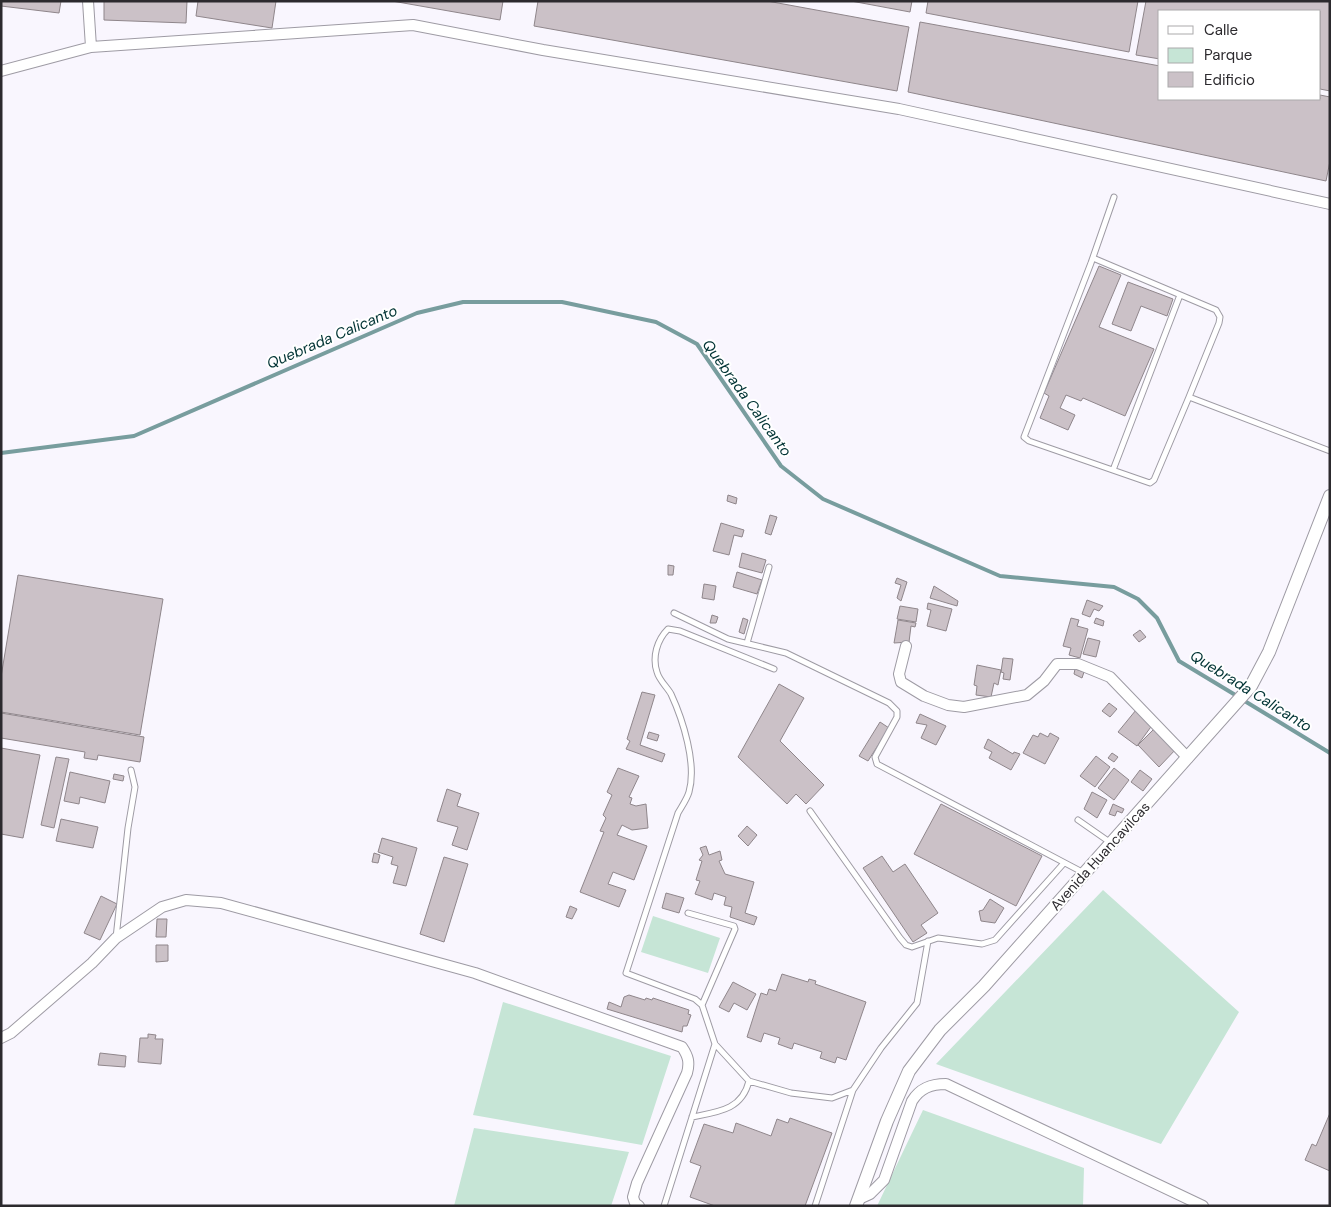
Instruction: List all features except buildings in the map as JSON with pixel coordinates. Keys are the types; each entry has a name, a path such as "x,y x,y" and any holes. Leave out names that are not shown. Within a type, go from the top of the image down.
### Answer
{"street":[{"path":"88,1 91,47"},
{"path":"1,72 91,47 413,25 543,50 899,109 1330,204"},
{"name":"Avenida Huancavilcas","path":"858,1202 887,1121 909,1071 940,1030 984,986 1251,686 1269,652 1330,496"},
{"path":"906,646 899,674 901,682 924,696 948,705 964,707 1027,695 1044,680 1054,666 1061,662 1091,667 1110,677 1188,758"},
{"path":"1,1038 11,1033 92,963 116,938 162,907 186,900 221,902 475,973 682,1047 687,1054 689,1065 687,1073 637,1182 633,1197 634,1203 639,1206"},
{"path":"858,1202 870,1194 884,1180 912,1101 918,1092 935,1084 946,1084 1203,1206"}],"lane":[{"path":"1092,258 1216,310 1220,317 1189,397 1153,481 1150,483 1029,441 1024,437 1114,197"},
{"path":"1112,470 1180,295"},
{"path":"1189,397 1330,451"},
{"path":"747,644 769,567"},
{"path":"674,613 728,639 786,653 894,706 897,717 875,757 877,764 1084,873"},
{"path":"774,669 674,629 668,630 662,636 655,652 657,674 668,688 681,715 691,778 689,793 678,813 626,973 695,1000 702,1005 715,1044 749,1081 791,1093 832,1098 853,1090"},
{"path":"116,938 128,828 135,787 131,770"},
{"path":"810,811 906,945 917,946 928,941 944,938 982,944 995,940 1064,863"},
{"path":"1078,820 1111,843"},
{"path":"688,913 734,926 735,929 702,1005"},
{"path":"815,1206 853,1090 881,1048 917,1003 928,941"},
{"path":"664,1206 715,1044"},
{"path":"692,1117 736,1104 746,1095 749,1081"}],"green space":[{"path":"1103,890 1239,1012 1161,1144 936,1064"},
{"path":"653,916 720,938 708,973 641,952"},
{"path":"503,1002 671,1056 642,1145 473,1115"},
{"path":"923,1110 1084,1168 1083,1206 877,1206"},
{"path":"474,1128 629,1152 611,1206 454,1206"}],"waterway":[{"name":"Quebrada Calicanto","path":"1,453 134,436 417,313 463,302 562,302 656,322 697,344 781,466 823,499 1000,576 1114,587 1138,599 1157,618 1179,661 1237,696"},
{"name":"Quebrada Calicanto","path":"1243,700 1330,753"}]}
